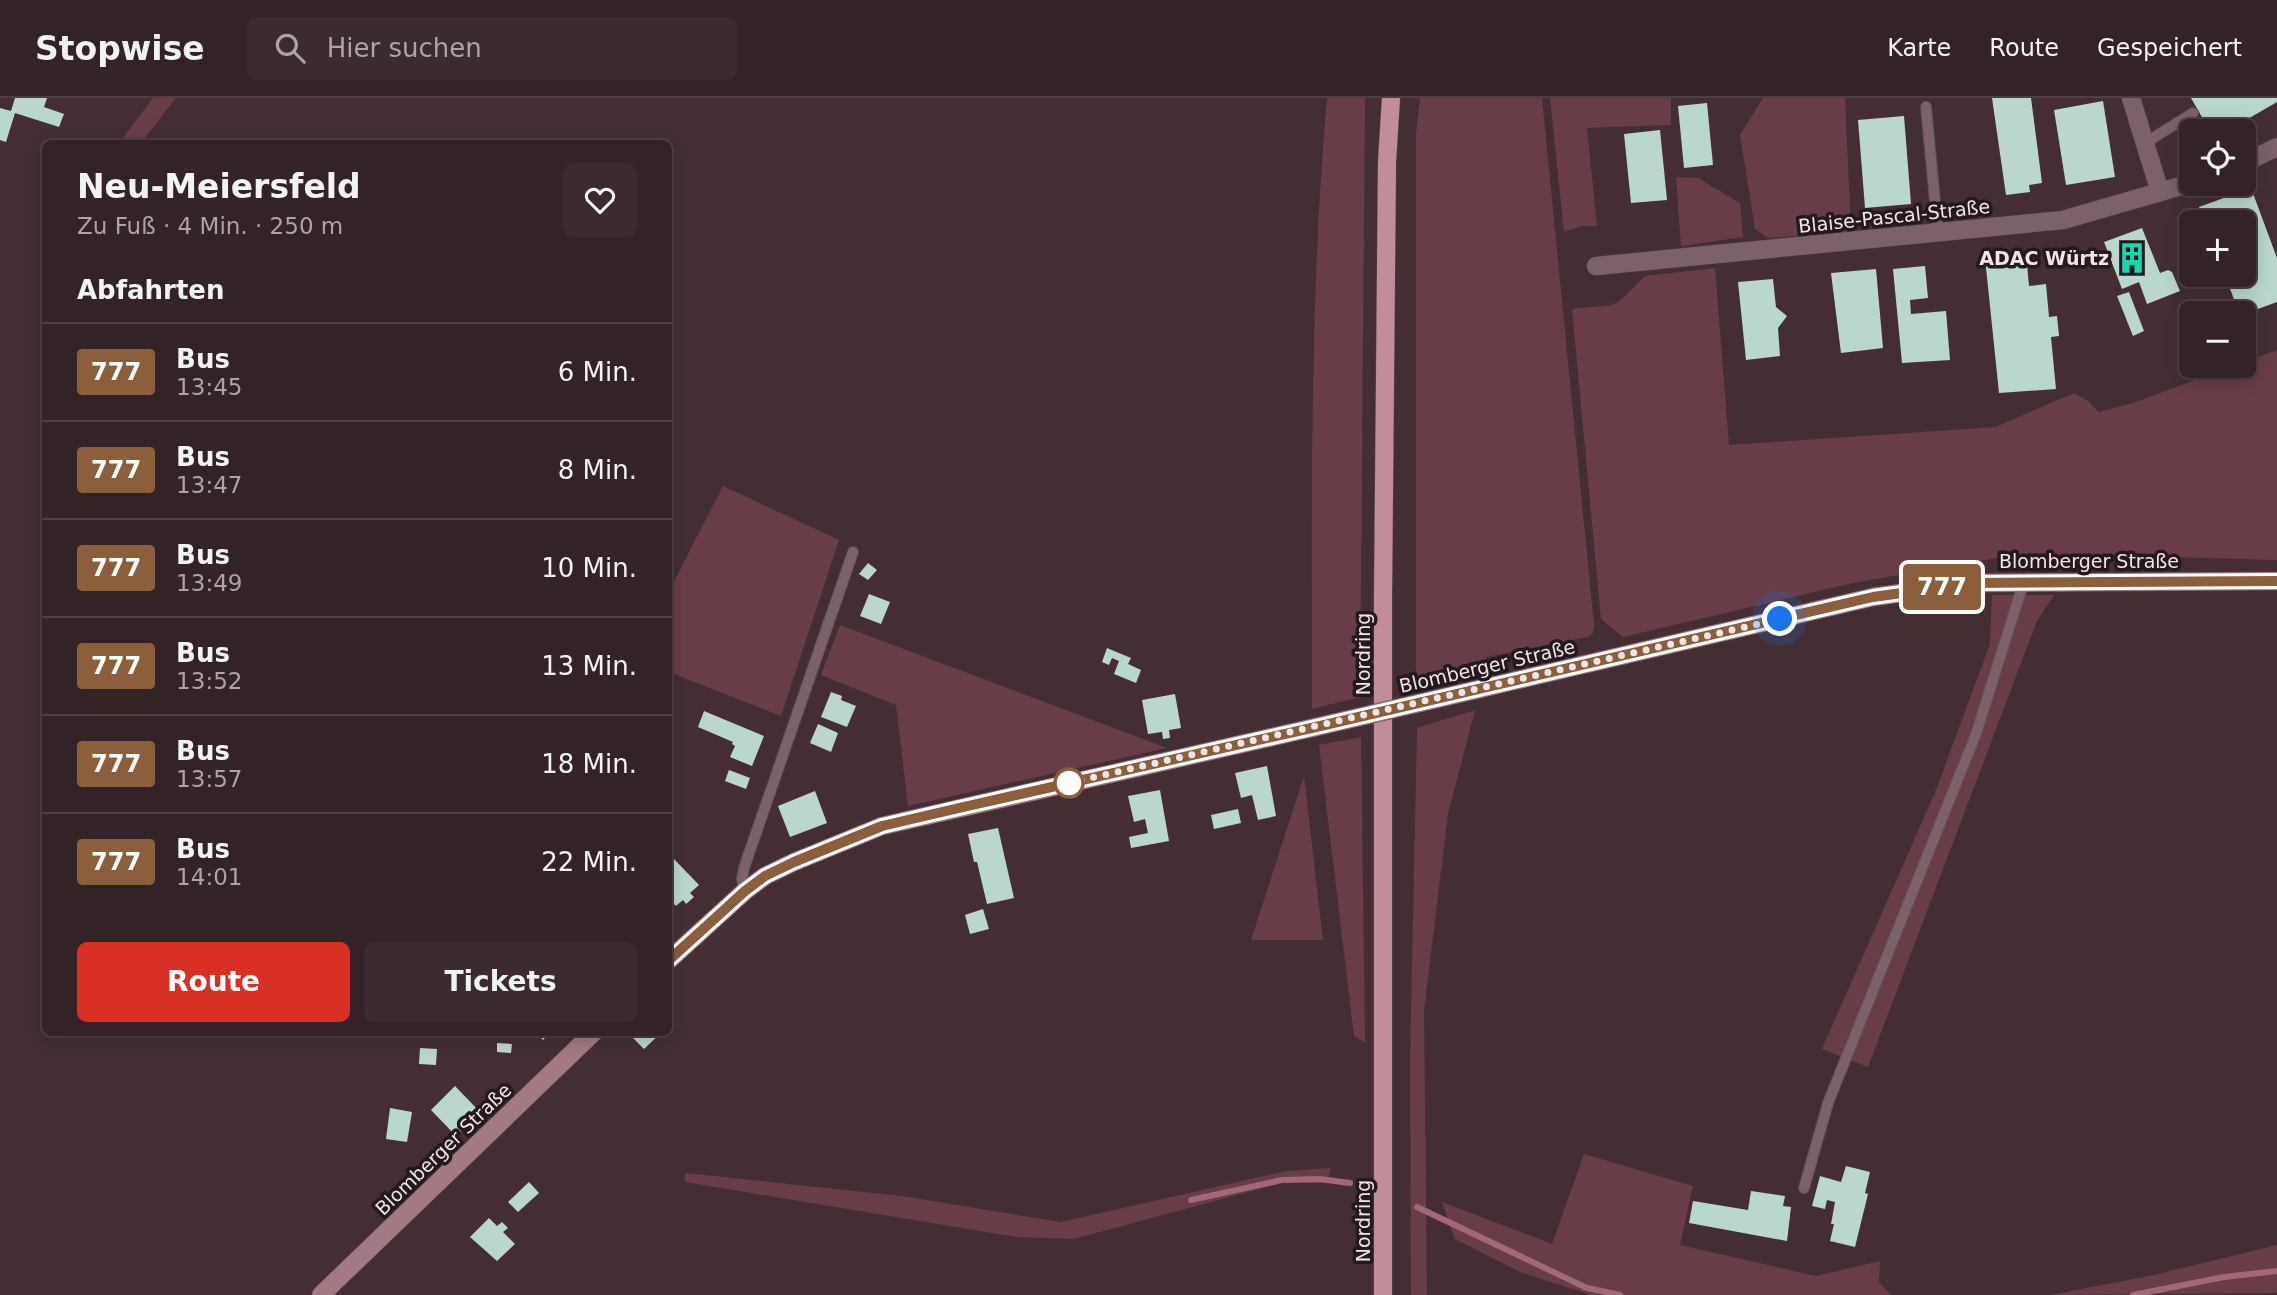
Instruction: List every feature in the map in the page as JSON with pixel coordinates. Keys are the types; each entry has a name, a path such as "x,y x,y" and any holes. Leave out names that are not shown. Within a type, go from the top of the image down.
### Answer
{"main road":[{"name":"Nordring","path":"1383,1295 1383,598 1387,162 1391,98"},
{"name":"Blomberger Straße","path":"672,957 765,876 882,826 1873,597 1973,583 2277,581"},
{"name":"Blomberger Straße","path":"321,1295 590,1036"}],"street":[{"path":"2131,98 2160,192"},
{"path":"2256,157 2277,147"},
{"name":"Blaise-Pascal-Straße","path":"1595,267 2063,220 2179,186"}],"lane":[{"path":"1926,107 1938,233"},
{"path":"2145,143 2193,113"},
{"path":"745,891 742,879 744,868 853,552"},
{"path":"1804,1188 1828,1103 1976,734 2024,581"}],"shaded area":[{"path":"153,98 176,98 143,140 121,140"},
{"path":"1327,98 1365,98 1360,697 1312,709 1314,327"},
{"path":"1420,98 1542,98 1594,625 1593,633 1588,637 1486,657 1487,669 1416,684 1416,134"},
{"path":"1550,98 1671,98 1671,125 1587,128 1597,226 1582,226 1564,232"},
{"path":"1763,98 1845,98 1851,231 1768,238 1755,229 1740,135"},
{"path":"1676,177 1698,178 1740,203 1743,237 1681,246"},
{"path":"1715,268 1729,445 1995,427 2074,393 2088,401 2099,412 2133,403 2201,378 2256,378 2256,358 2277,350 2277,560 2026,553 1853,583 1623,637 1601,619 1572,309 1612,305 1620,301 1645,276"},
{"path":"723,486 839,540 781,716 672,673 672,585"},
{"path":"1992,595 2054,595 2037,621 1868,1067 1822,1049 1936,790 1990,644"},
{"path":"840,625 1167,748 908,806 896,705 821,675"},
{"path":"1475,710 1448,814 1424,1010 1427,1295 1411,1295 1410,1062 1417,728"},
{"path":"1361,737 1365,1043 1354,1036 1319,745"},
{"path":"1304,776 1323,940 1251,940"},
{"path":"1584,1154 1693,1186 1680,1245 1816,1276 1880,1261 1879,1282 1891,1295 1591,1295 1520,1272 1455,1239 1442,1202 1552,1244"},
{"path":"1330,1168 1328,1183 1281,1183 1074,1239 1016,1237 685,1182 685,1173 902,1196 1061,1222 1286,1171"},
{"path":"2277,1245 2277,1293 2050,1295 2154,1275"}],"building":[{"path":"15,98 47,98 44,107 64,114 59,127 15,113 6,142 0,140 0,108 11,111"},
{"path":"1992,98 2031,98 2042,183 2029,185 2030,192 2006,195"},
{"path":"2191,98 2277,98 2277,102 2248,119 2203,119"},
{"path":"2103,101 2115,177 2066,185 2054,110"},
{"path":"1707,103 1713,165 1684,168 1678,106"},
{"path":"1904,116 1911,204 1865,208 1858,120"},
{"path":"1660,130 1667,200 1631,203 1624,134"},
{"path":"2229,196 2254,196 2277,258 2277,302 2256,310 2256,301 2235,301 2229,287 2256,287 2256,210 2200,210 2199,207"},
{"name":"ADAC Würtz","path":"2142,228 2160,273 2168,270 2172,272 2180,291 2147,304 2139,282 2122,289 2104,242"},
{"path":"2026,254 2029,286 2046,284 2049,317 2057,316 2059,336 2051,337 2056,389 1999,393 1985,258"},
{"path":"1925,266 1928,298 1910,300 1911,314 1946,311 1950,360 1902,363 1893,269"},
{"path":"1876,269 1883,348 1841,353 1831,273"},
{"path":"1773,279 1776,307 1787,316 1778,328 1780,356 1746,360 1738,282"},
{"path":"2129,292 2144,331 2133,336 2117,296"},
{"path":"868,563 877,570 868,580 859,574"},
{"path":"869,594 890,602 881,624 860,616"},
{"path":"1107,648 1131,658 1128,664 1141,670 1136,683 1114,674 1119,661 1112,658 1109,665 1102,662"},
{"path":"831,692 856,706 847,727 821,717"},
{"path":"1175,694 1181,728 1169,730 1170,738 1163,739 1162,732 1148,734 1142,700"},
{"path":"704,711 764,736 752,766 730,757 735,746 733,742 698,727"},
{"path":"818,724 838,733 831,752 810,743"},
{"path":"1267,766 1276,816 1258,820 1252,795 1241,798 1235,773"},
{"path":"729,770 750,778 746,789 725,781"},
{"path":"1160,790 1169,841 1131,848 1129,837 1148,833 1145,819 1134,822 1128,796"},
{"path":"815,791 827,823 790,837 778,806"},
{"path":"1238,809 1241,823 1214,829 1211,815"},
{"path":"998,828 1014,898 987,904 968,834"},
{"path":"674,859 699,885 690,893 694,897 686,904 683,900 676,906 672,902"},
{"path":"983,909 989,929 970,934 965,915"},
{"path":"631,1036 658,1036 644,1049"},
{"path":"497,1043 512,1044 511,1053 497,1052"},
{"path":"420,1048 437,1049 436,1065 419,1064"},
{"path":"455,1086 480,1112 456,1136 431,1110"},
{"path":"390,1108 412,1112 407,1142 386,1139"},
{"path":"1846,1166 1870,1172 1865,1193 1868,1194 1855,1247 1830,1241 1835,1202 1827,1200 1825,1209 1812,1206 1820,1176 1841,1182"},
{"path":"529,1182 539,1193 518,1212 508,1202"},
{"path":"1751,1191 1785,1196 1783,1206 1791,1207 1787,1241 1689,1223 1693,1201 1748,1210"},
{"path":"489,1218 497,1226 502,1222 508,1228 503,1232 515,1244 497,1261 470,1237"}],"waterway":[{"path":"1191,1200 1282,1180 1319,1179 1350,1183"},
{"path":"1417,1207 1587,1288 1620,1295"},
{"path":"2133,1295 2224,1277 2277,1271"}],"bus line":[{"name":"777","path":"672,957 765,876 882,826 1873,597 1973,583 2277,581"}],"place":[{"name":"ADAC Würtz","path":"2132,258"}],"route":[{"path":"1069,783 1780,619"}]}
